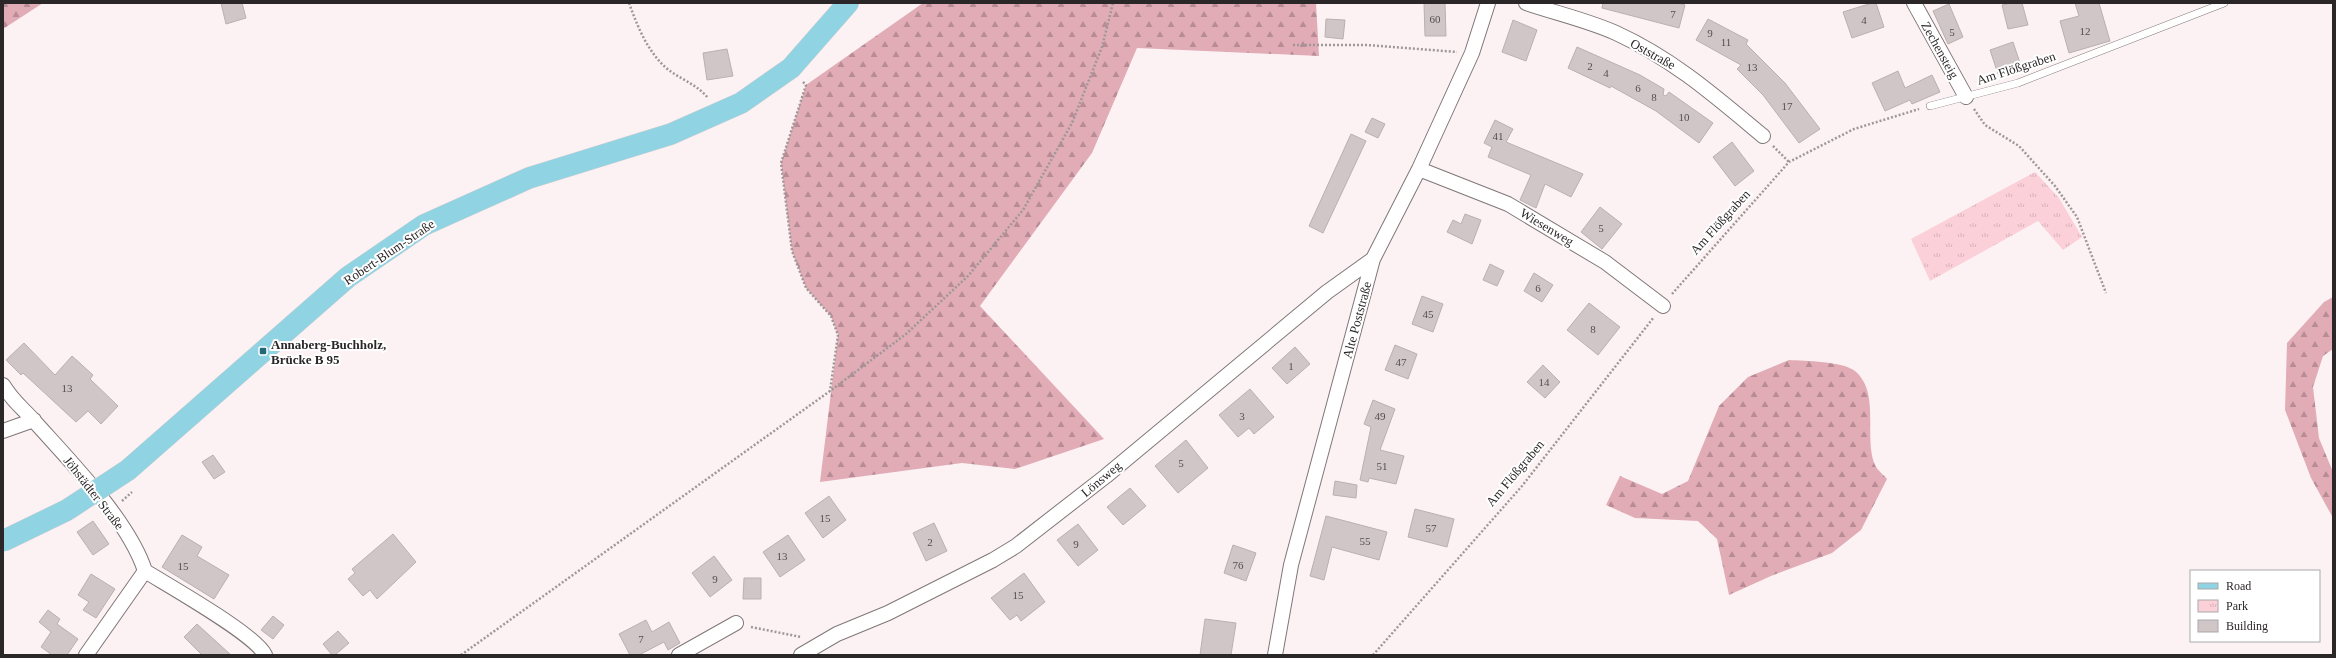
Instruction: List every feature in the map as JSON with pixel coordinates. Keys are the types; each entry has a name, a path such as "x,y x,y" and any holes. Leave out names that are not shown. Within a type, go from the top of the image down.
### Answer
{"main road":[{"name":"Robert-Blum-Straße","path":"3,541 67,510 128,470 348,277 424,225 528,178 671,134 741,103 791,68 848,3"}],"street":[{"name":"Alte Poststraße","path":"1275,655 1291,565 1373,259 1419,169 1472,53 1488,3"},
{"name":"Oststraße","path":"1526,3 1615,33 1654,53 1689,74 1763,136"},
{"name":"Zechensteig","path":"1914,3 1966,97"},
{"name":"Wiesenweg","path":"1419,169 1508,204 1605,262 1663,306"},
{"name":"Lönsweg","path":"801,655 837,634 888,613 993,560 1016,546 1106,476 1327,292 1373,259"},
{"name":"Jöhstädter Straße","path":"3,385 13,402 34,420 112,512 142,559 145,571"},
{"path":"3,431 34,420"},
{"path":"86,655 145,571 227,623 261,647 265,655"},
{"path":"679,655 736,624"}],"lane":[{"name":"Am Flößgraben","path":"1930,106 2018,83 2224,3"}],"path":[{"path":"629,3 642,37 663,65 707,96 718,113"},
{"path":"461,655 830,391 906,334 968,276 1023,210 1072,123 1102,48 1113,3"},
{"path":"1293,45 1367,46 1472,53"},
{"path":"791,68 806,85 781,164 792,251 806,288 831,316 838,335 830,391"},
{"path":"1966,97 1985,125 2019,146 2056,186 2077,217 2106,293"},
{"name":"Am Flößgraben","path":"1373,655 1522,486 1663,306 1789,162 1854,129 1930,106"},
{"path":"1763,136 1789,162"},
{"path":"736,624 823,642"}],"green space":[{"path":"3,3 43,3 3,29"},
{"path":"923,3 1316,3 1319,56 1137,48 1092,153 980,306 1104,439 1015,469 962,463 820,482 838,335 831,316 806,288 792,251 781,163 806,85"},
{"path":"2035,172 2059,198 2082,237 2063,250 2038,221 1930,281 1911,239"},
{"path":"2333,297 2333,349 2323,356 2313,387 2319,438 2333,472 2333,518 2311,478 2285,410 2287,343 2324,302"},
{"path":"1789,360 1824,362 1842,365 1855,371 1863,380 1870,403 1870,442 1872,454 1876,467 1887,479 1861,530 1832,553 1771,576 1729,595 1717,539 1698,521 1635,518 1606,505 1620,476 1662,494 1688,481 1719,406 1748,377"}],"building":[{"path":"221,3 242,3 246,18 226,24"},
{"path":"1424,3 1445,3 1446,36 1425,36"},
{"path":"1603,3 1678,3 1685,5 1679,28 1602,8"},
{"path":"1876,3 1884,27 1852,38 1843,12"},
{"path":"2022,3 2028,25 2008,29 2002,5"},
{"path":"2075,3 2099,3 2110,41 2069,53 2060,21 2079,16"},
{"path":"1949,4 1963,37 1948,44 1933,11"},
{"path":"1326,19 1345,20 1343,39 1325,37"},
{"path":"1708,19 1748,40 1746,44 1785,83 1820,129 1799,143 1763,95 1737,69 1741,65 1696,40"},
{"path":"1513,20 1537,30 1526,61 1502,52"},
{"path":"2013,42 2021,66 1998,74 1990,50"},
{"path":"1577,47 1640,75 1664,89 1663,95 1666,96 1669,92 1713,123 1699,143 1656,111 1611,86 1610,88 1568,68"},
{"path":"727,49 733,76 707,80 703,53"},
{"path":"1898,71 1905,88 1932,75 1940,92 1912,104 1910,100 1885,111 1872,83"},
{"path":"1372,118 1385,124 1378,138 1365,132"},
{"path":"1495,120 1513,129 1506,142 1583,174 1571,197 1545,184 1536,208 1520,200 1531,175 1488,157 1492,147 1484,143"},
{"path":"1351,134 1366,141 1323,233 1309,226"},
{"path":"1732,142 1754,171 1735,186 1713,157"},
{"path":"1600,207 1622,224 1602,249 1581,232"},
{"path":"1465,214 1481,220 1472,244 1447,232 1453,220 1461,224"},
{"path":"1490,264 1504,271 1497,286 1483,280"},
{"path":"1534,273 1553,285 1542,302 1524,291"},
{"path":"1422,296 1443,304 1433,332 1412,324"},
{"path":"1589,303 1620,327 1598,355 1567,330"},
{"path":"24,343 55,375 72,356 93,375 90,379 118,406 101,424 88,411 76,422 23,373 21,375 6,360"},
{"path":"1395,345 1417,354 1408,379 1385,370"},
{"path":"1295,347 1310,364 1287,384 1272,368"},
{"path":"1543,365 1560,382 1545,398 1527,382"},
{"path":"1250,389 1274,417 1254,434 1249,428 1238,437 1219,415"},
{"path":"1373,400 1395,409 1380,450 1404,456 1396,484 1369,478 1368,482 1360,480 1371,427 1364,424"},
{"path":"1186,440 1208,468 1178,493 1155,466"},
{"path":"213,455 225,472 214,479 202,462"},
{"path":"1335,481 1357,485 1356,498 1333,495"},
{"path":"1130,488 1146,506 1123,525 1107,507"},
{"path":"829,496 846,520 823,538 805,513"},
{"path":"1415,509 1454,519 1447,547 1408,537"},
{"path":"1326,516 1387,532 1379,560 1332,547 1324,580 1310,576"},
{"path":"93,521 109,544 93,555 77,532"},
{"path":"934,523 947,551 926,561 913,533"},
{"path":"1078,524 1098,550 1078,566 1057,540"},
{"path":"393,534 416,562 377,599 370,590 363,596 348,579 355,573 352,569"},
{"path":"182,535 202,547 197,556 229,575 214,599 162,567"},
{"path":"788,535 805,560 780,577 763,552"},
{"path":"1233,545 1256,553 1246,581 1224,573"},
{"path":"714,556 732,580 710,597 692,573"},
{"path":"1024,573 1045,602 1021,621 1017,615 1010,620 991,598"},
{"path":"91,574 115,589 96,618 83,610 89,602 78,595"},
{"path":"744,578 761,578 761,599 743,599"},
{"path":"48,610 60,619 57,624 78,639 67,655 52,655 41,647 51,632 39,622"},
{"path":"273,616 284,625 273,639 261,630"},
{"path":"1205,619 1236,623 1231,655 1200,655"},
{"path":"646,620 652,632 669,622 680,643 668,650 664,642 639,655 630,655 619,634"},
{"path":"197,624 231,655 202,655 184,637"},
{"path":"338,631 349,643 335,655 332,655 323,644"}],"place":[{"name":"Annaberg-Buchholz, Brücke B 95","path":"263,351"}]}
